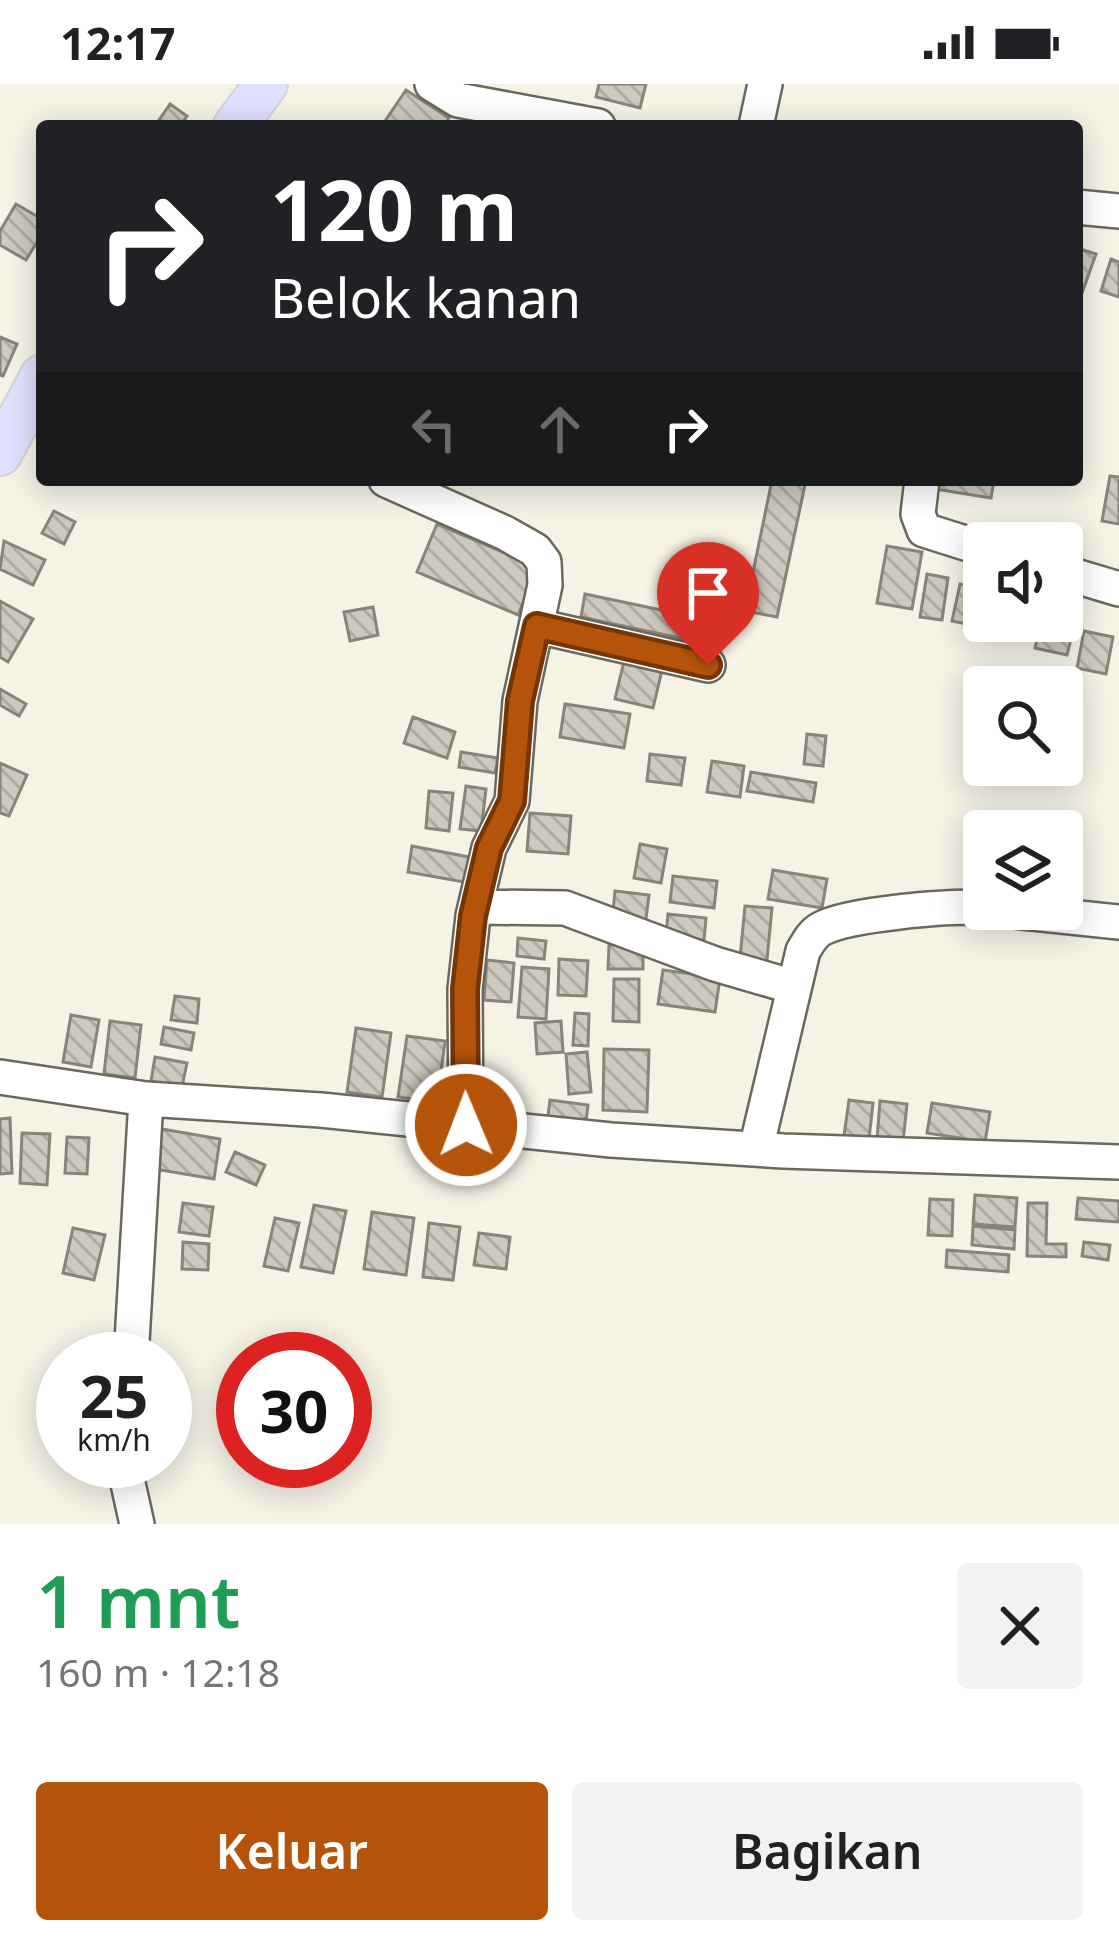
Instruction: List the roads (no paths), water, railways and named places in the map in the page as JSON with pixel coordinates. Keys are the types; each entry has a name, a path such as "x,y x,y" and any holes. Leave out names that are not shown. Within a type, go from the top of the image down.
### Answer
{"main road":[{"path":"239,120 266,84"},
{"path":"0,454 36,387"}],"street":[{"path":"432,84 458,100 566,120"},
{"path":"757,120 765,84"},
{"path":"1083,208 1119,211"},
{"path":"399,486 535,550 544,562 545,586 520,701 512,801 489,848 476,907 465,989 466,1125"},
{"path":"921,486 918,514 924,530 963,542"},
{"path":"1083,578 1119,589"},
{"path":"537,626 708,665"},
{"path":"476,907 565,908 715,964 794,987"},
{"path":"756,1149 803,951 819,929 841,922 963,909"},
{"path":"1083,918 1119,922"},
{"path":"0,1077 146,1099 756,1149 1119,1162"},
{"path":"133,1332 146,1099"},
{"path":"129,1488 136,1524"}]}
